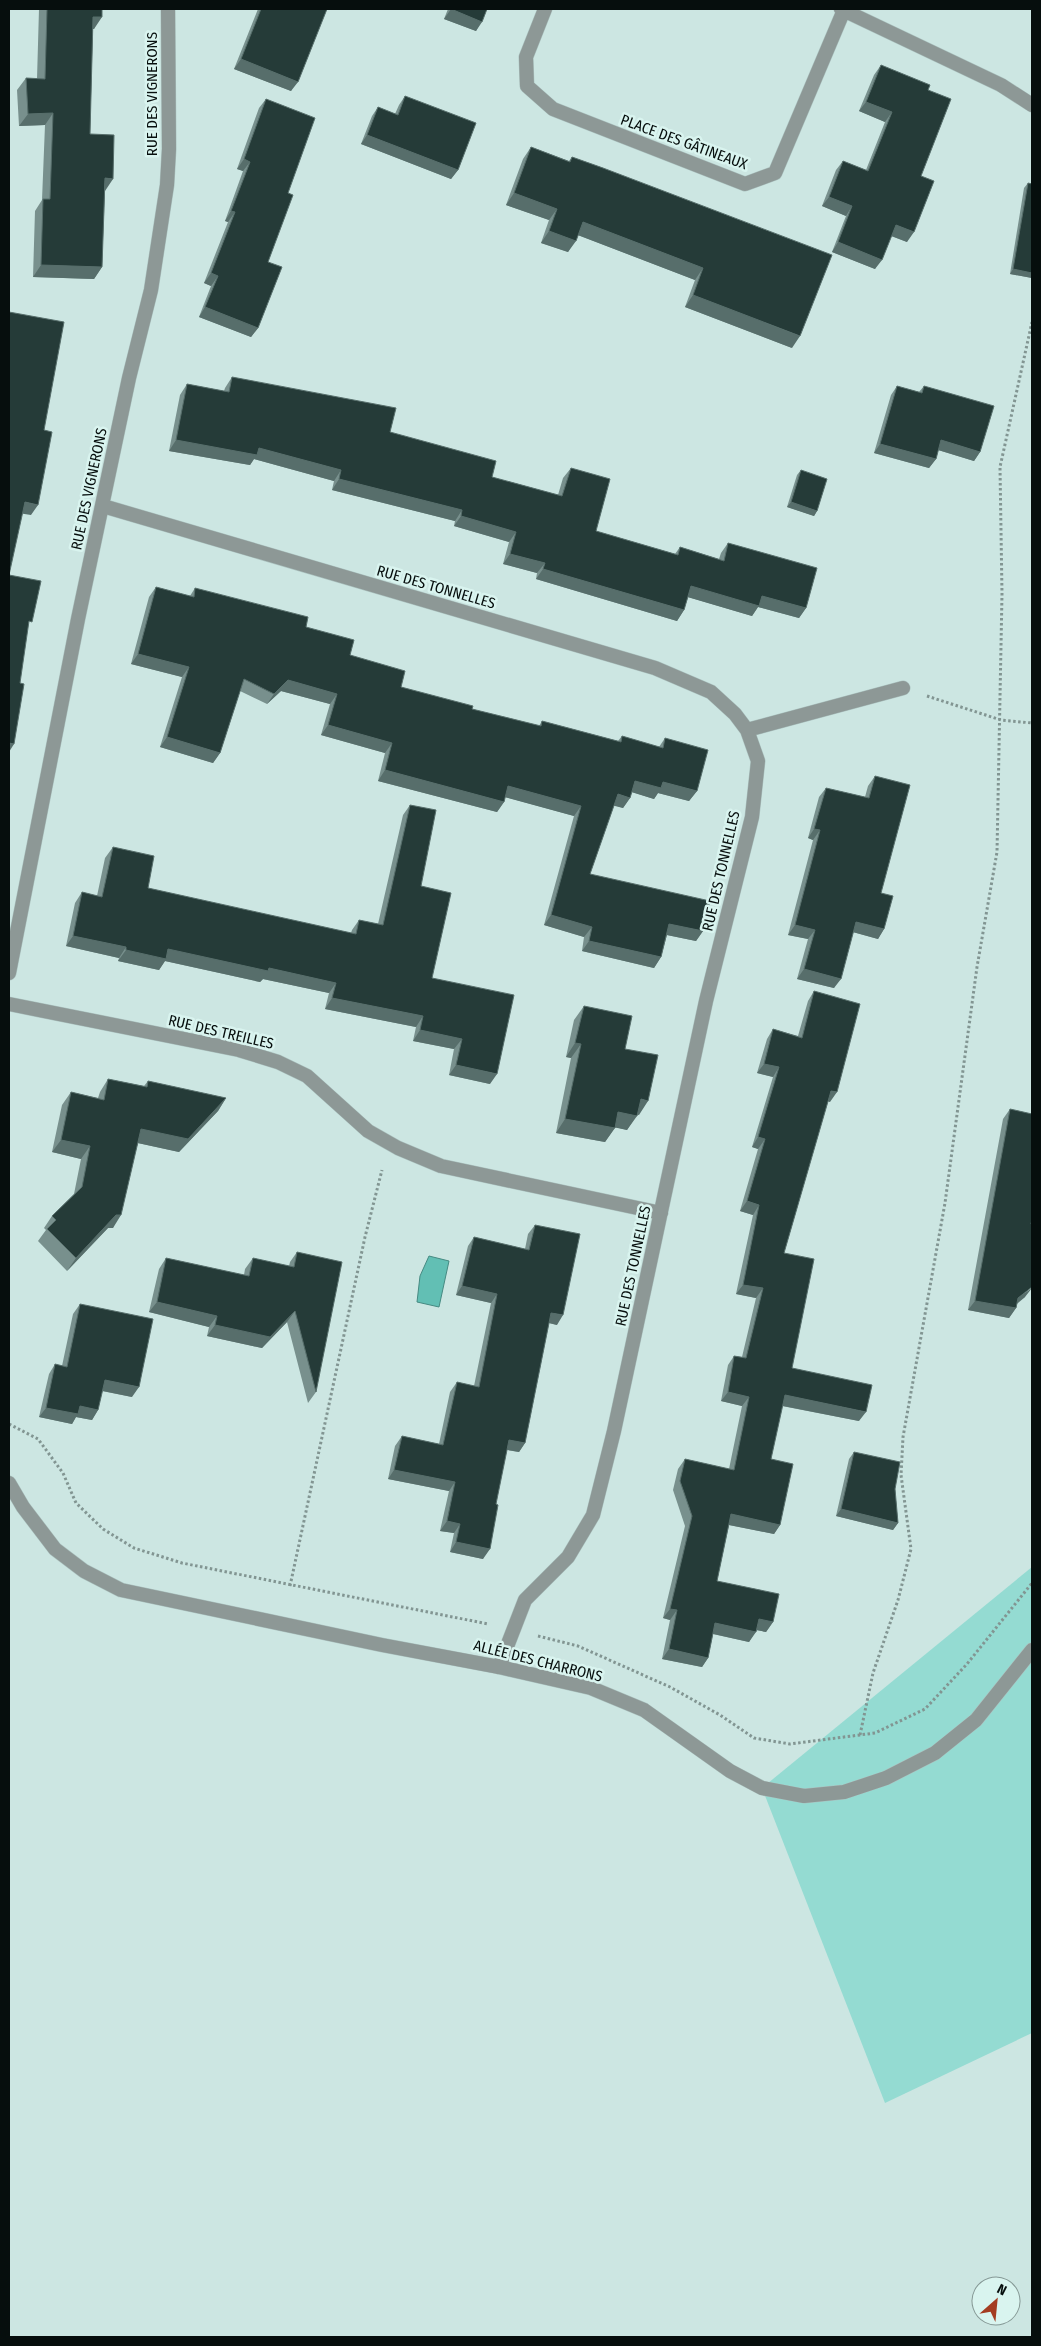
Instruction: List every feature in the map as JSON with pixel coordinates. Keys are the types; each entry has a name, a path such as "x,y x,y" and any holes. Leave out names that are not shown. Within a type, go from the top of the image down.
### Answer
{"street":[{"name":"RUE DES VIGNERONS","path":"9,973 78,619 129,378 151,290 167,185 169,150 168,9"},
{"name":"PLACE DES GÂTINEAUX","path":"545,9 526,57 527,86 553,109 745,184 775,173 842,9"},
{"path":"842,9 1001,85 1032,105"},
{"name":"RUE DES TONNELLES","path":"103,506 656,668 711,692 735,714 747,730 758,761 752,818 706,1001 614,1431 592,1514 568,1557 525,1600 499,1667"},
{"path":"747,730 903,688"},
{"name":"RUE DES TREILLES","path":"9,1004 239,1050 278,1062 308,1076 368,1131 441,1166 661,1213"},
{"name":"ALLÉE DES CHARRONS","path":"9,1483 23,1507 55,1549 84,1571 121,1590 382,1645 499,1667 591,1688 644,1710 730,1771 762,1788 804,1796 844,1792 886,1778 935,1752 976,1720 1032,1650"}],"path":[{"path":"860,1735 872,1673 898,1600 911,1549 901,1476 903,1437 945,1203 977,967 997,852 1001,720 1000,468 1032,322"},
{"path":"903,688 1001,720 1032,723"},
{"path":"290,1586 365,1237 389,1142"}],"shaded area":[{"path":"429,1256 449,1261 439,1307 417,1302 420,1276"},
{"path":"1032,1567 1032,2033 885,2103 762,1788"}],"building":[{"path":"47,9 102,9 102,17 93,17 90,134 114,135 113,179 105,178 102,267 41,265 43,199 50,199 53,113 28,114 26,78 45,79"},
{"path":"261,9 327,9 298,82 241,59"},
{"path":"451,9 487,9 482,22"},
{"path":"881,65 930,85 928,90 951,99 921,176 934,181 914,232 896,225 882,260 838,242 852,206 829,197 843,161 868,171 892,112 866,102"},
{"path":"405,96 476,123 458,170 367,135 378,107 398,115"},
{"path":"266,99 315,118 288,193 293,195 268,262 282,267 258,328 205,307 218,276 211,273 235,212 231,211 250,162 244,159"},
{"path":"531,147 570,162 572,157 603,168 832,255 800,336 693,295 703,268 583,222 576,241 549,231 557,209 514,193"},
{"path":"1028,183 1032,184 1032,273 1013,269"},
{"path":"9,312 64,322 44,430 52,432 38,505 25,502 9,575"},
{"path":"232,377 396,408 390,432 496,461 492,477 562,496 571,468 610,479 596,531 678,555 680,547 724,561 728,543 817,568 806,608 762,596 759,606 691,586 684,610 543,569 545,563 510,554 516,532 461,516 462,510 339,479 341,470 259,448 257,455 176,440 187,384 229,392"},
{"path":"897,386 922,393 924,386 994,406 980,452 941,440 936,459 880,444"},
{"path":"801,470 827,479 817,511 791,502"},
{"path":"9,575 41,581 32,622 29,621 20,683 24,684 14,744 9,743"},
{"path":"156,587 194,597 195,588 308,617 306,627 354,640 350,655 405,671 401,687 473,706 472,709 541,726 542,721 621,742 622,736 663,748 665,738 708,750 697,791 663,782 661,788 635,781 630,798 618,794 590,874 710,901 703,931 669,924 661,957 589,941 592,927 551,915 581,806 508,786 504,802 385,770 392,743 328,725 337,694 288,680 274,694 244,679 220,753 167,737 189,667 138,654"},
{"path":"875,776 910,785 881,893 893,896 884,929 856,922 841,979 804,969 815,930 795,925 820,830 814,829 826,788 869,798"},
{"path":"410,805 436,810 421,886 451,893 432,978 514,995 497,1074 456,1065 462,1039 420,1030 423,1016 332,998 336,983 269,968 268,971 168,949 166,959 126,950 126,947 73,936 82,892 102,897 113,847 154,856 148,888 356,934 359,920 383,925"},
{"path":"814,991 860,1004 837,1092 831,1091 784,1253 814,1259 792,1368 872,1385 866,1412 785,1395 771,1459 793,1464 780,1525 731,1514 717,1581 779,1594 773,1622 759,1619 756,1632 715,1623 708,1658 669,1649 677,1610 670,1609 692,1516 680,1481 685,1459 734,1470 749,1397 728,1392 734,1356 746,1358 763,1288 743,1285 759,1205 747,1201 765,1139 758,1137 779,1067 764,1064 773,1029 802,1038"},
{"path":"584,1006 632,1016 625,1049 658,1055 648,1101 641,1099 637,1116 618,1112 615,1128 565,1119 581,1044 575,1043"},
{"path":"108,1079 147,1087 148,1081 226,1098 188,1139 141,1129 121,1215 116,1215 76,1258 47,1229 56,1220 52,1216 82,1187 90,1146 61,1140 71,1092 104,1100"},
{"path":"1010,1109 1032,1114 1032,1287 1018,1298 1016,1308 975,1301"},
{"path":"535,1225 580,1234 563,1315 551,1313 525,1443 509,1440 496,1504 498,1505 490,1549 456,1542 460,1524 447,1521 455,1482 394,1470 402,1436 443,1445 457,1382 479,1387 497,1294 462,1286 474,1237 529,1250"},
{"path":"297,1252 342,1262 316,1392 295,1311 270,1337 215,1325 217,1316 157,1302 166,1258 249,1276 253,1258 294,1267"},
{"path":"80,1304 153,1319 139,1387 105,1380 98,1410 80,1406 78,1414 46,1408 55,1364 67,1367"},
{"path":"854,1452 900,1462 895,1489 898,1523 841,1509"}]}
